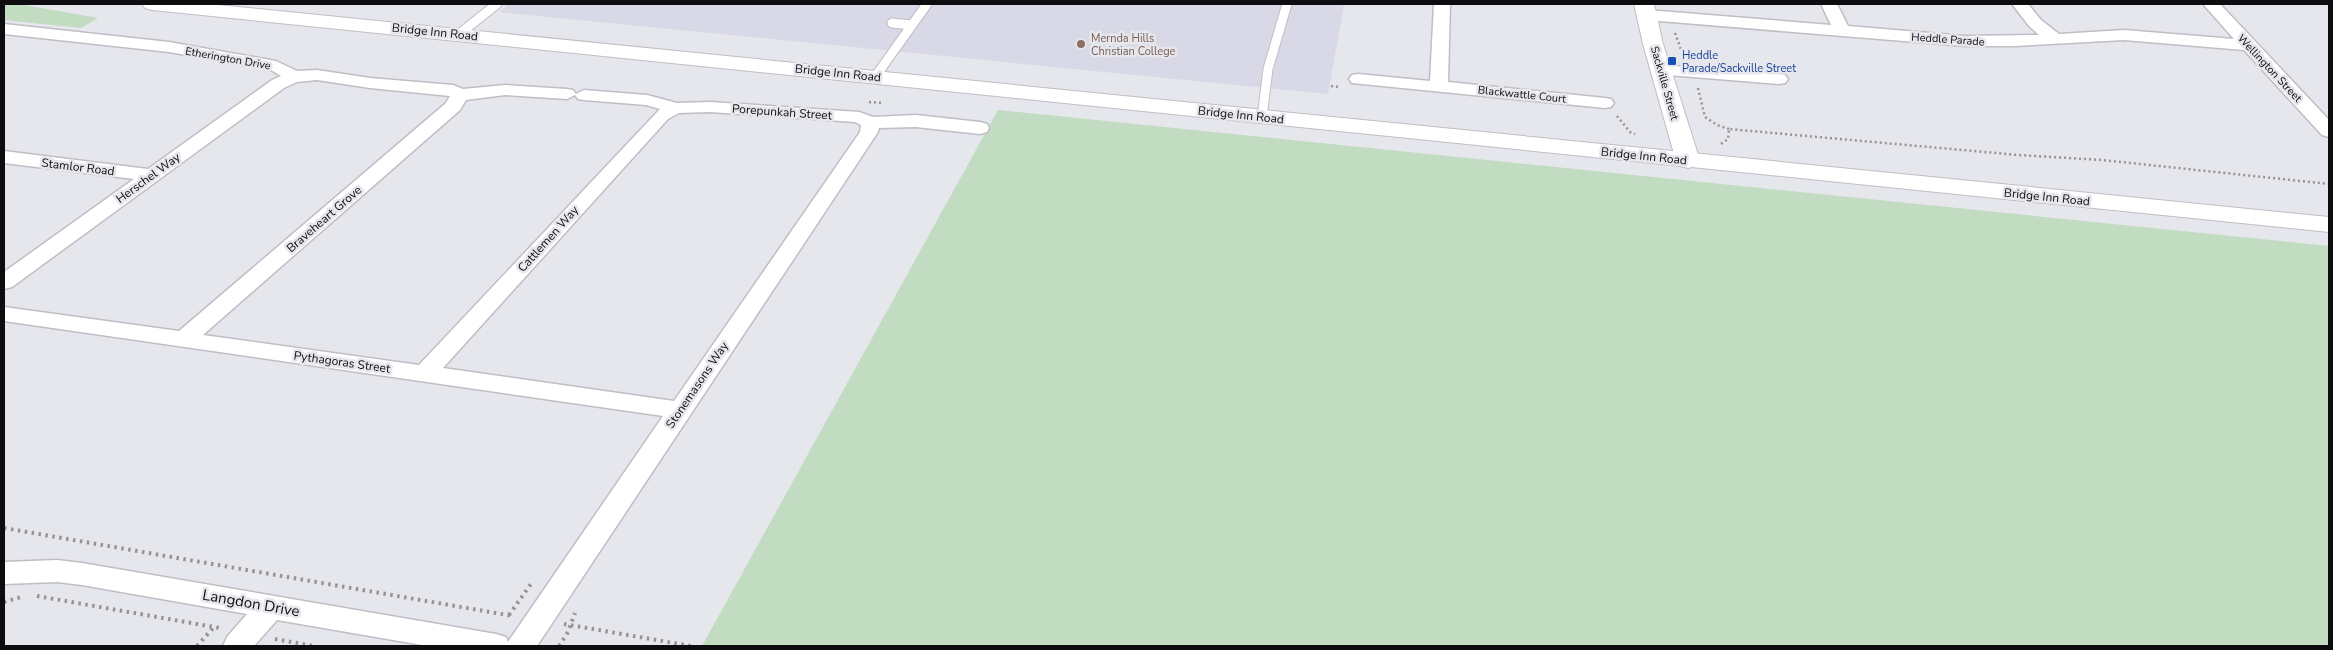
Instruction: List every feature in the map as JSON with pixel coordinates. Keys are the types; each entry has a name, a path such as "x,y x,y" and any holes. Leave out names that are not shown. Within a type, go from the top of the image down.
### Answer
{"main road":[{"name":"Bridge Inn Road","path":"159,4 1262,117 1684,150 2329,225"},
{"name":"Sackville Street","path":"1646,9 1653,44 1684,150"}],"street":[{"path":"1439,86 1442,4"},
{"path":"1829,4 1842,30"},
{"path":"2020,4 2035,23 2055,39"},
{"name":"Wellington Street","path":"2211,4 2329,131"},
{"name":"Heddle Parade","path":"1646,9 1965,41 2124,36 2249,45"},
{"name":"Etherington Drive","path":"4,29 169,47 276,66 294,77"},
{"path":"1662,70 1779,79"},
{"path":"294,77 317,75 370,83 453,90 459,95"},
{"name":"Herschel Way","path":"4,282 278,84 294,77"},
{"name":"Blackwattle Court","path":"1358,79 1439,86 1607,108"},
{"name":"Porepunkah Street","path":"459,95 505,90 647,100 676,108 710,107 853,117 865,119 870,123 916,121 980,128"},
{"name":"Braveheart Grove","path":"184,340 454,106 459,95"},
{"name":"Cattlemen Way","path":"424,374 662,115 676,108"},
{"name":"Stonemasons Way","path":"521,646 869,132 870,123"},
{"name":"Stamlor Road","path":"4,157 152,175"},
{"name":"Pythagoras Street","path":"4,314 680,410"},
{"name":"Langdon Drive","path":"4,573 57,571 82,574 496,646"},
{"path":"242,640 272,606"}],"lane":[{"path":"459,34 497,4"},
{"path":"875,77 927,4"},
{"path":"1262,117 1268,69 1287,4"},
{"path":"892,23 912,25"}],"path":[{"path":"1331,86 1341,87"},
{"path":"1607,108 1617,116 1630,132 1640,136"},
{"path":"1684,150 1721,144 1728,139 1729,129 2018,155 2102,160 2329,184"},
{"path":"4,528 691,646"},
{"path":"31,595 214,627 242,640 314,646"},
{"path":"4,602 25,596"},
{"path":"197,646 214,627"}],"shaded area":[{"name":"Mernda Hills Christian College","path":"509,4 1344,4 1328,94 499,12"}],"green space":[{"path":"4,4 19,4 98,18 81,28 4,20"},
{"path":"998,110 2329,246 2329,646 702,646"}],"place":[{"name":"Mernda Hills Christian College","path":"1081,44"},
{"name":"Heddle Parade/Sackville Street","path":"1672,61"}]}
